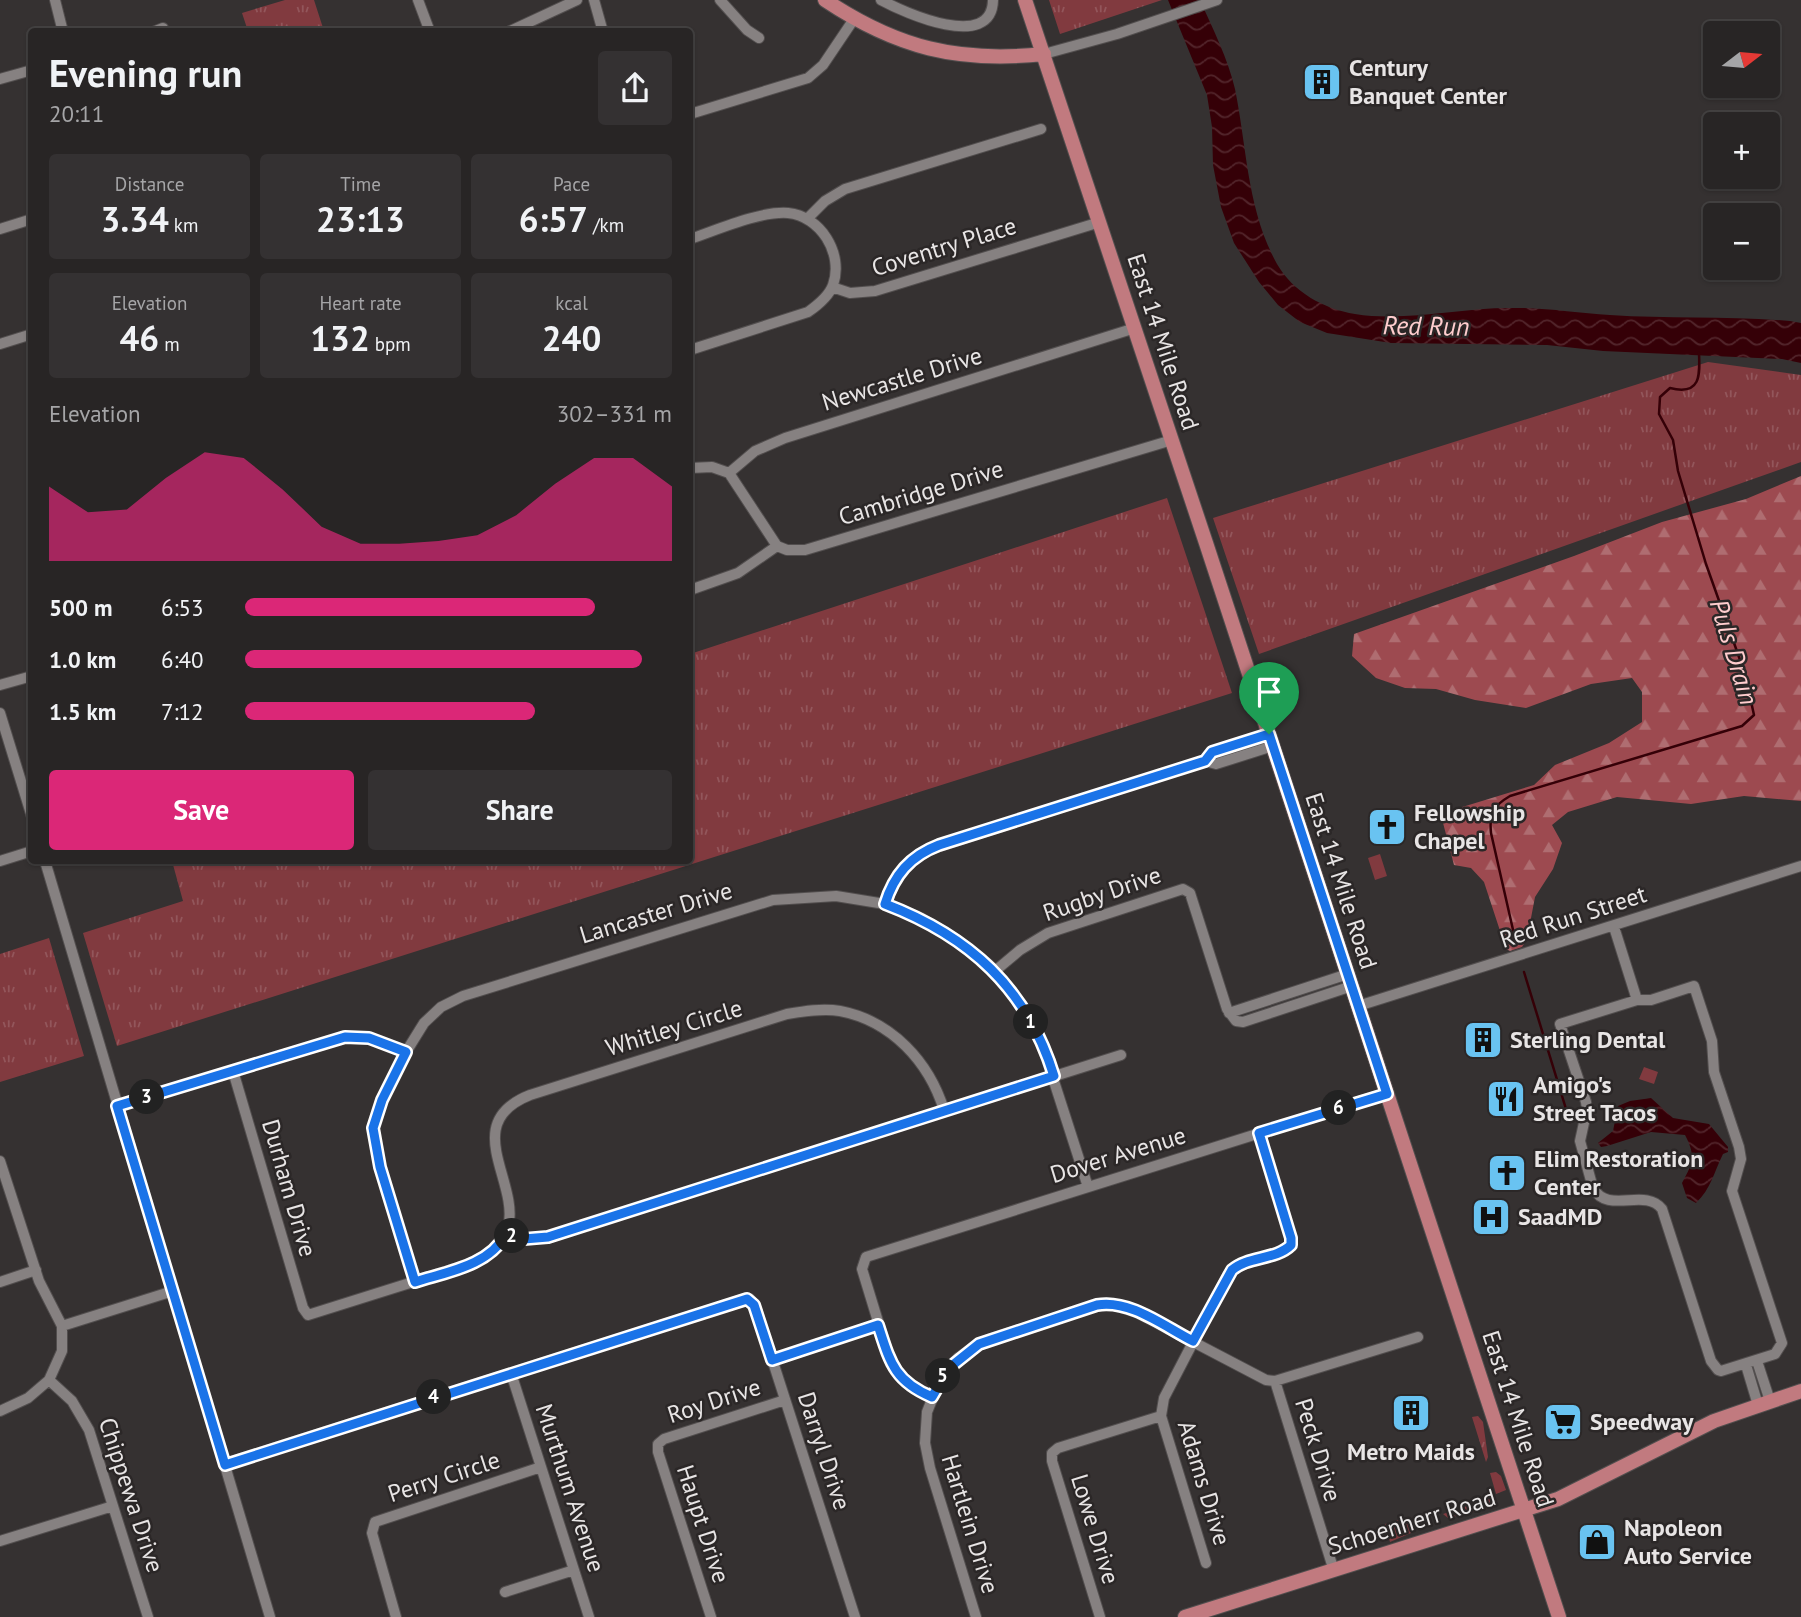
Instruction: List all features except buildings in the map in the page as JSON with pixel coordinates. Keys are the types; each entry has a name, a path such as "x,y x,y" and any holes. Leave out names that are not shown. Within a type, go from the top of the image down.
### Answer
{"main road":[{"path":"825,0 854,19 898,40 941,52 980,56 1044,54"},
{"name":"East 14 Mile Road","path":"1025,0 1559,1617"},
{"name":"Schoenherr Road","path":"1185,1617 1217,1612 1334,1571 1524,1511 1574,1492 1697,1428 1801,1391"}],"street":[{"path":"55,0 62,28"},
{"path":"418,0 428,28"},
{"path":"517,28 577,0"},
{"path":"594,0 602,28"},
{"path":"720,0 747,30 759,38"},
{"path":"881,0 916,16 965,27 976,26 988,18 993,11 993,0"},
{"path":"1044,54 1217,0"},
{"path":"693,113 808,78 823,65 854,19"},
{"path":"0,79 28,71"},
{"path":"808,218 825,201 845,189 1041,129"},
{"path":"693,238 773,214 791,213 808,218 819,227 830,245 835,268 832,287 820,303 801,315 693,349"},
{"path":"0,229 28,220"},
{"name":"Coventry Place","path":"832,287 850,293 875,291 1100,222"},
{"name":"Newcastle Drive","path":"729,473 755,451 785,438 1135,328"},
{"path":"0,344 28,335"},
{"name":"Cambridge Drive","path":"777,546 788,550 805,550 1172,440"},
{"path":"693,468 712,467 729,473 777,546 738,573 693,589"},
{"path":"0,685 28,677"},
{"path":"0,713 4,738 28,806"},
{"path":"1088,1187 1054,1076 1032,1023 995,971 942,930 921,918 885,904 897,875 924,851 1205,761 1212,752 1271,740"},
{"path":"0,861 28,852"},
{"path":"46,864 270,1617"},
{"name":"Red Run Street","path":"1358,1006 1801,866"},
{"name":"Rugby Drive","path":"995,971 1020,950 1048,933 1183,889 1191,897 1229,1013 1350,980"},
{"name":"Lancaster Drive","path":"415,1282 380,1167 373,1128 382,1100 406,1052 430,1016 441,1007 463,996 773,900 820,896 885,904"},
{"path":"1614,926 1637,1000"},
{"path":"1694,986 1712,1041 1714,1072 1741,1159 1732,1191 1782,1343 1775,1354 1752,1363 1721,1371 1711,1361 1659,1204 1651,1201 1605,1201 1593,1188 1580,1141 1587,1109 1586,1101 1560,1024 1637,1000 1651,1000 1694,986"},
{"name":"Whitley Circle","path":"506,1234 510,1217 509,1200 494,1140 498,1123 507,1107 530,1095 787,1014 840,1011 887,1030 912,1052 929,1072 944,1110"},
{"path":"117,1106 345,1037 369,1038 406,1052"},
{"path":"415,1282 479,1260 499,1245 506,1234 524,1239 548,1237 1121,1055"},
{"name":"Durham Drive","path":"233,1071 303,1308 308,1315 415,1282"},
{"name":"Dover Avenue","path":"878,1325 862,1269 863,1260 870,1255 1387,1094"},
{"path":"1161,1416 1164,1398 1232,1270 1241,1264 1285,1250 1291,1245 1259,1133"},
{"path":"0,1161 36,1270 62,1326 62,1351 49,1380 28,1398 0,1410"},
{"path":"0,1282 36,1270"},
{"path":"62,1326 173,1291"},
{"name":"Darryl Drive","path":"510,1373 750,1299 855,1617"},
{"path":"772,1360 878,1325 895,1371 916,1389 932,1397 949,1368 979,1344 1108,1303 1123,1306 1266,1380 1275,1381 1418,1337"},
{"path":"1752,1363 1764,1403"},
{"path":"225,1465 510,1373"},
{"name":"Murthum Avenue","path":"510,1373 589,1617"},
{"name":"Chippewa Drive","path":"49,1380 72,1401 86,1423 148,1617"},
{"name":"Peck Drive","path":"1275,1381 1334,1571"},
{"name":"Hartlein Drive","path":"932,1397 925,1425 927,1456 976,1617"},
{"name":"Roy Drive","path":"658,1444 664,1439 785,1401"},
{"name":"Lowe Drive","path":"1100,1617 1052,1461 1052,1453 1058,1448 1161,1416"},
{"name":"Adams Drive","path":"1161,1416 1206,1563"},
{"name":"Haupt Drive","path":"658,1444 658,1452 711,1617"},
{"name":"Perry Circle","path":"396,1617 372,1533 375,1522 541,1468"},
{"path":"0,1541 113,1506"},
{"path":"505,1592 574,1570"}],"green space":[{"path":"285,0 314,0 323,28 247,28 242,13"},
{"path":"1049,0 1162,0 1060,34"},
{"path":"1708,362 1801,375 1801,462 1259,654 1213,518"},
{"path":"1801,476 1801,801 1744,796 1691,804 1617,797 1568,812 1552,825 1562,843 1553,869 1535,897 1527,939 1522,947 1510,951 1506,949 1484,882 1471,868 1454,865 1442,819 1446,812 1534,785 1555,765 1609,743 1642,722 1642,692 1632,678 1591,684 1526,708 1475,700 1436,689 1405,688 1376,678 1352,656 1354,634 1662,522 1746,499"},
{"path":"1167,498 1232,693 693,864 693,653"},
{"path":"1380,854 1387,876 1375,880 1368,858"},
{"path":"173,864 692,864 117,1046 83,933 183,901"},
{"path":"49,938 84,1056 0,1082 0,954"},
{"path":"1644,1067 1658,1072 1654,1084 1639,1079"},
{"path":"1478,1416 1483,1422 1488,1457 1486,1462 1472,1417"},
{"path":"1496,1472 1501,1476 1506,1490 1496,1494 1490,1473"},
{"path":"1495,1497 1498,1506 1448,1518 1443,1514"},
{"path":"1402,1519 1411,1526 1411,1533 1390,1542 1385,1524"}],"water":[{"name":"Red Run","path":"1168,0 1200,0 1220,44 1235,89 1259,222 1277,264 1292,283 1310,298 1343,312 1374,316 1522,308 1632,316 1790,321 1801,323 1801,363 1782,359 1603,351 1547,345 1391,343 1327,333 1300,322 1278,305 1259,282 1234,243 1221,207 1213,165 1212,127 1207,95"},
{"path":"1651,1098 1673,1118 1709,1124 1728,1147 1728,1152 1723,1154 1709,1186 1696,1203 1687,1198 1682,1183 1692,1159 1685,1135 1651,1132 1607,1146 1601,1147 1598,1143 1613,1131 1618,1106"}],"waterway":[{"name":"Puls Drain","path":"1516,943 1491,833 1493,811 1500,803 1510,796 1742,726 1754,715 1745,674 1706,564 1678,471 1673,440 1659,414 1660,397 1670,388 1688,389 1696,382 1699,353"},
{"name":"Puls Drain","path":"1524,972 1570,1122"}],"place":[{"name":"Century Banquet Center","path":"1322,82"},
{"name":"Fellowship Chapel","path":"1387,827"},
{"name":"Sterling Dental","path":"1483,1040"},
{"name":"Amigo's Street Tacos","path":"1506,1099"},
{"name":"Elim Restoration Center","path":"1507,1173"},
{"name":"SaadMD","path":"1491,1217"},
{"name":"Metro Maids","path":"1411,1413"},
{"name":"Speedway","path":"1563,1422"},
{"name":"Napoleon Auto Service","path":"1597,1542"}],"route":[{"path":"1269,734 1387,1094 1259,1133 1292,1242 1288,1249 1241,1264 1232,1270 1193,1341 1123,1306 1108,1303 1097,1305 979,1344 958,1358 949,1368 932,1397 916,1389 895,1371 878,1325 772,1360 753,1302 747,1299 225,1465 117,1106 345,1037 369,1038 406,1052 382,1100 373,1128 380,1167 415,1282 479,1260 499,1245 506,1234 524,1239 548,1237 1054,1076 1032,1023 995,971 942,930 921,918 885,904 897,875 913,858 939,845 1205,761 1212,752 1269,734"}]}
